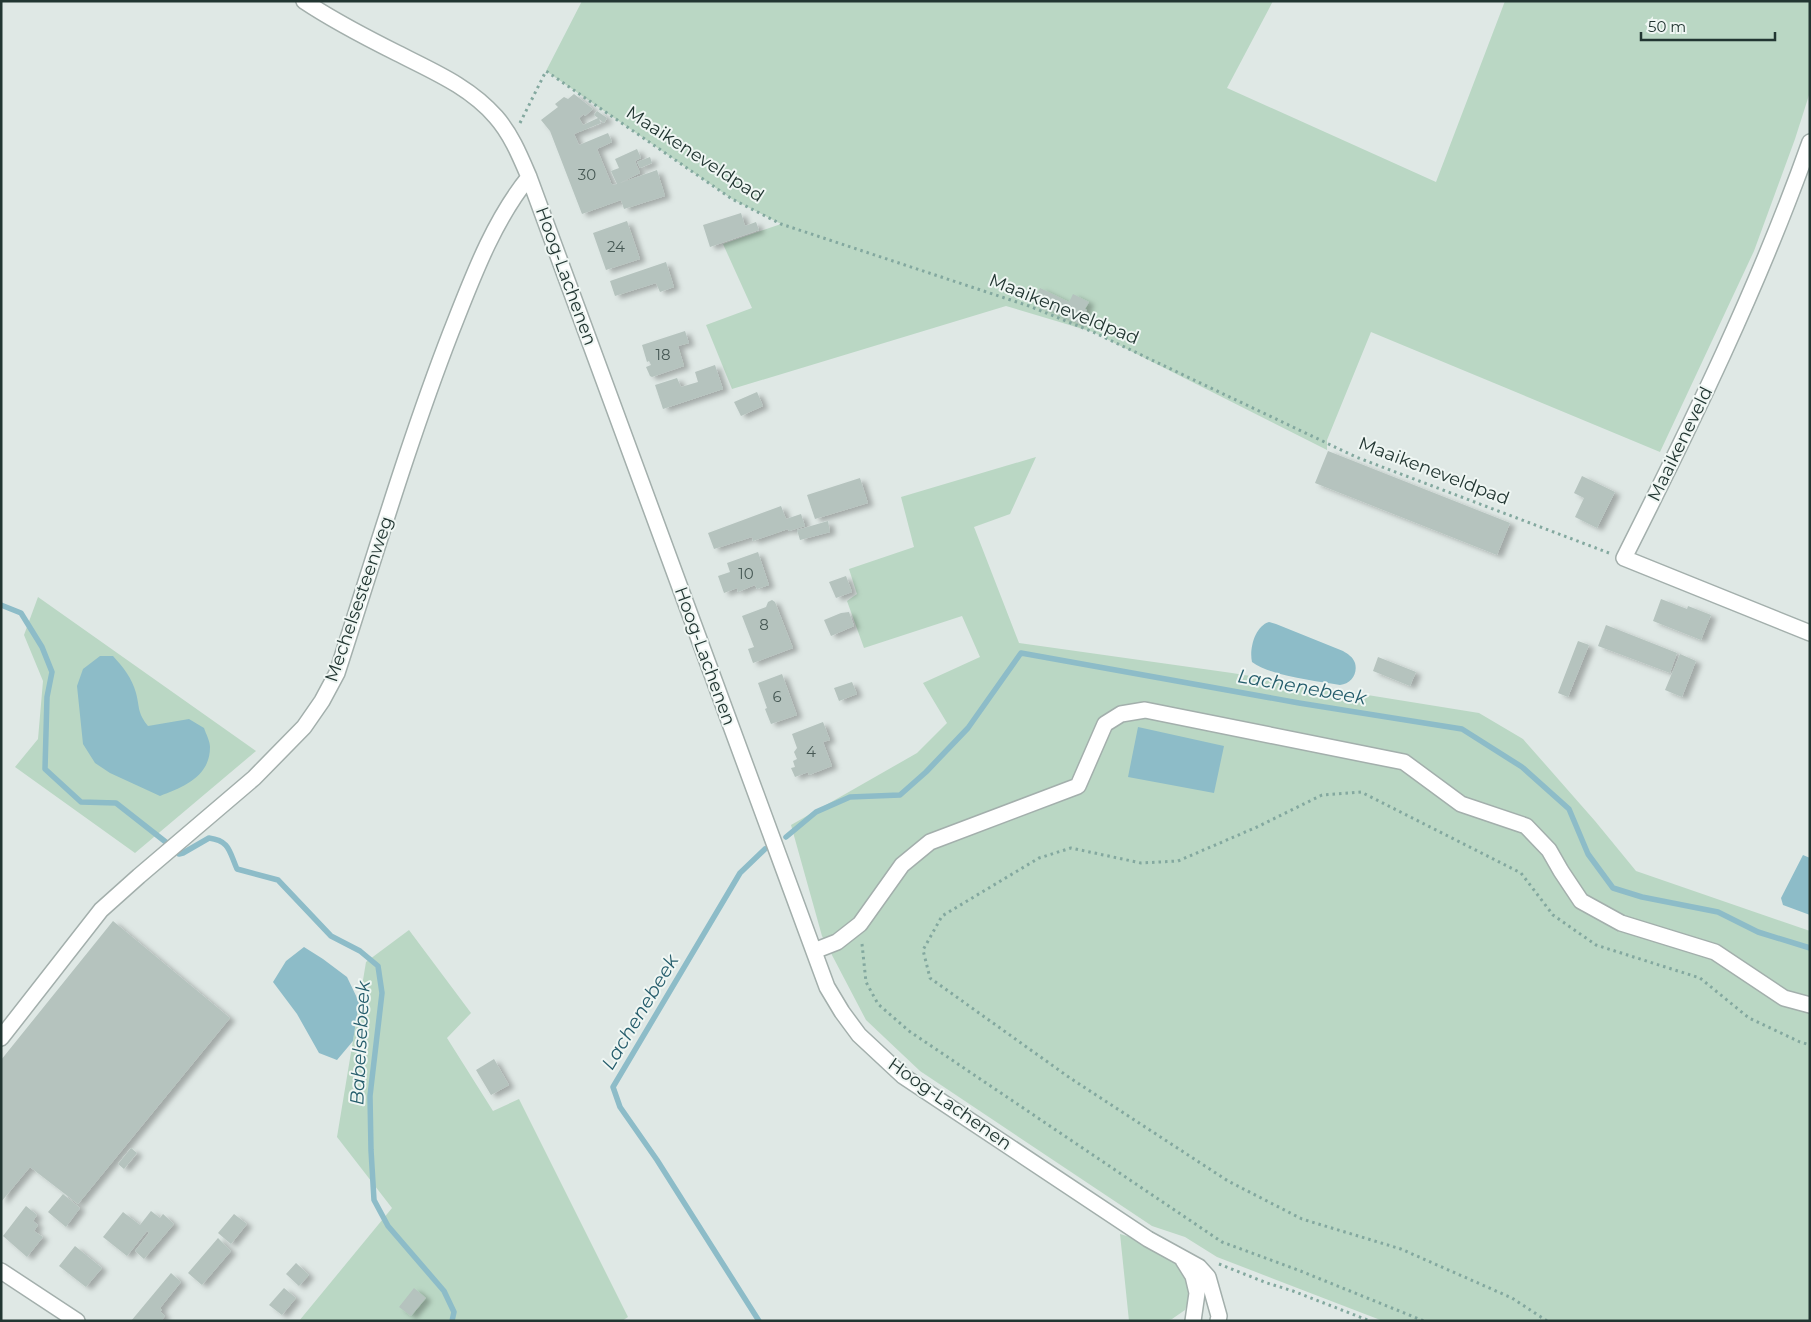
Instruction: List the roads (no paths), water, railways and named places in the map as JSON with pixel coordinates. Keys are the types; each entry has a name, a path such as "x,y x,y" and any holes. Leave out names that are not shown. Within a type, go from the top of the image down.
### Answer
{"street":[{"name":"Hoog-Lachenen","path":"304,1 338,24 458,84 496,117 512,140 529,177 827,987 842,1012 859,1035 902,1076 1140,1233 1199,1267 1208,1277 1219,1316 1218,1321"},
{"name":"Maaikeneveld","path":"1810,142 1795,186 1741,316 1624,558 1810,633"},
{"name":"Mechelsesteenweg","path":"1,1038 101,910 254,778 304,727 322,701 337,673 419,420 466,294 510,204 529,177"},
{"path":"814,950 837,942 860,924 902,865 930,842 1078,786 1105,724 1121,714 1145,710 1404,762 1461,804 1526,826 1549,850 1581,901 1621,923 1715,952 1784,998 1810,1004"},
{"path":"1182,1258 1193,1276 1197,1292 1193,1321"},
{"path":"1,1271 77,1321"}],"water":[{"path":"1269,622 1347,653 1352,657 1356,667 1353,678 1347,683 1340,685 1319,682 1270,671 1252,662 1251,651 1254,639 1260,628"},
{"path":"100,656 113,656 127,673 136,693 140,713 148,726 189,719 204,728 210,745 209,757 205,766 194,779 178,789 160,796 110,773 95,763 83,744 77,686 83,669"},
{"path":"1138,727 1224,746 1214,793 1128,777"},
{"path":"1803,855 1810,858 1810,915 1783,905 1781,898"},
{"path":"304,947 347,977 359,1002 353,1041 337,1060 319,1053 297,1014 273,982 286,961"}],"waterway":[{"name":"Babelsebeek","path":"1,605 21,613 42,647 52,672 47,697 45,769 81,802 116,803 167,843"},
{"name":"Lachenebeek","path":"786,837 816,812 850,797 900,795 926,772 968,728 1021,653 1299,703 1462,729 1522,767 1569,809 1588,854 1613,888 1642,897 1718,912 1758,932 1810,948"},
{"name":"Babelsebeek","path":"179,854 209,838 216,839 225,844 237,869 278,880 331,936 360,951 378,966 382,993 370,1096 374,1200 388,1226 444,1291 454,1312 452,1321"},
{"name":"Lachenebeek","path":"759,1321 657,1160 620,1107 613,1087 740,873 765,849"}]}
